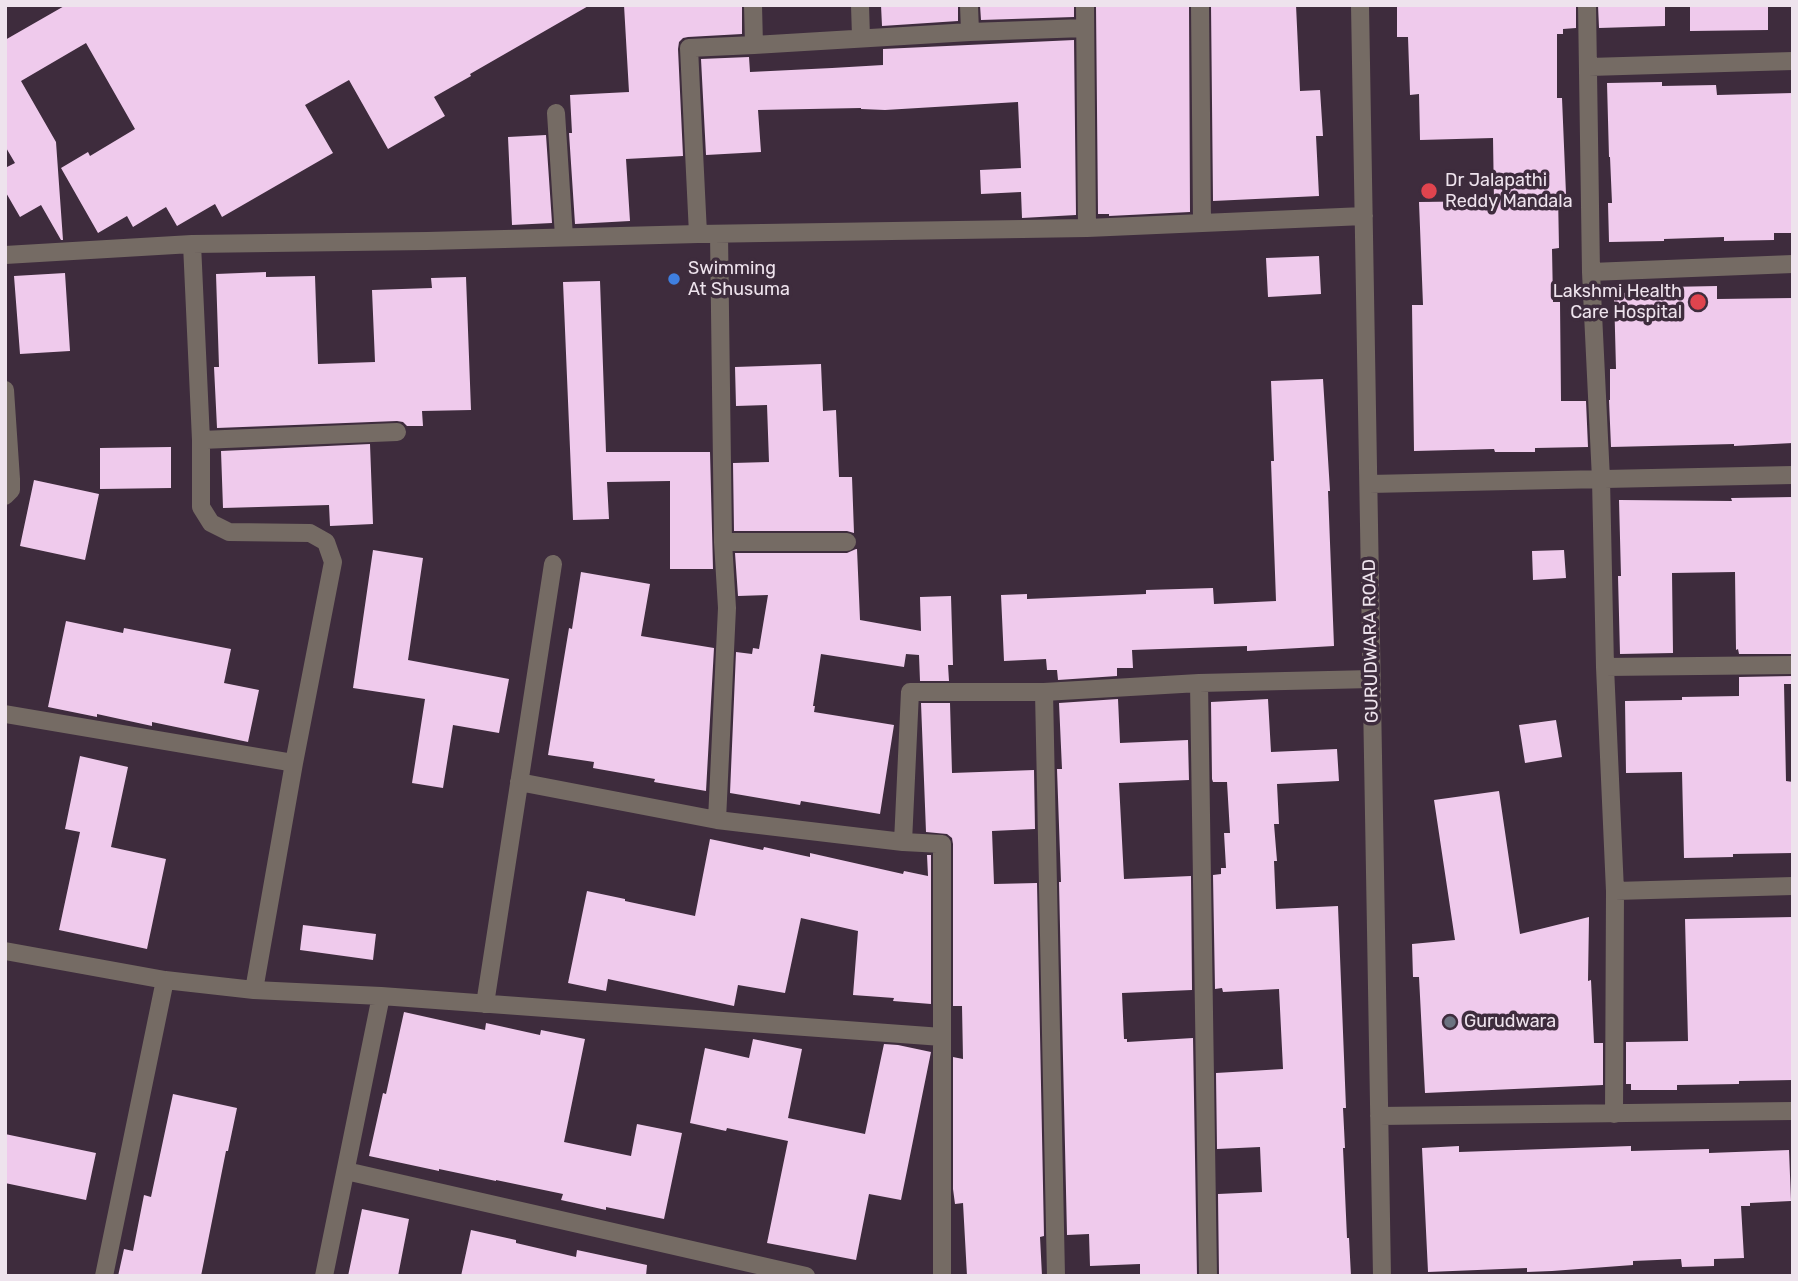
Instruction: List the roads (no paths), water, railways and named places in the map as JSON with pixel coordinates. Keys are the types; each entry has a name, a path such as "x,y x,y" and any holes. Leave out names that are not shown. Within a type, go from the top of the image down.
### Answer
{"street":[{"path":"753,5 754,45"},
{"path":"860,5 861,37"},
{"path":"969,5 970,32"},
{"path":"1085,5 1087,228"},
{"path":"1200,5 1202,222"},
{"name":"GURUDWARA ROAD","path":"1360,5 1382,1276"},
{"path":"1587,5 1591,272 1615,891 1614,1114"},
{"path":"698,234 689,48 861,37 1085,29"},
{"path":"1589,67 1793,61"},
{"path":"556,113 564,237"},
{"path":"5,255 191,244 1087,228 1364,216"},
{"path":"717,820 727,608 723,542 719,234"},
{"path":"191,244 201,440 201,507 211,523 229,532 310,533 326,542 333,562 254,990"},
{"path":"1591,272 1793,264"},
{"path":"5,390 11,479 11,490 5,496"},
{"path":"201,440 397,432"},
{"path":"1369,484 1793,475"},
{"path":"723,542 847,542"},
{"path":"485,1004 553,564"},
{"path":"1605,667 1793,665"},
{"path":"903,842 910,692 1044,692 1199,683 1372,679"},
{"path":"1199,683 1208,1276"},
{"path":"1044,692 1056,1276"},
{"path":"5,714 294,763"},
{"path":"519,782 717,820 903,842 942,844 943,1276"},
{"path":"1615,891 1793,886"},
{"path":"5,951 165,980 254,990 382,996 942,1037"},
{"path":"104,1276 165,980"},
{"path":"324,1276 382,996"},
{"path":"1379,1116 1793,1111"},
{"path":"346,1171 806,1276"}],"place":[{"name":"Dr Jalapathi Reddy Mandala","path":"1429,191"},
{"name":"Swimming At Shusuma","path":"674,279"},
{"name":"Lakshmi Health Care Hospital","path":"1698,302"},
{"name":"Gurudwara","path":"1450,1022"}]}
